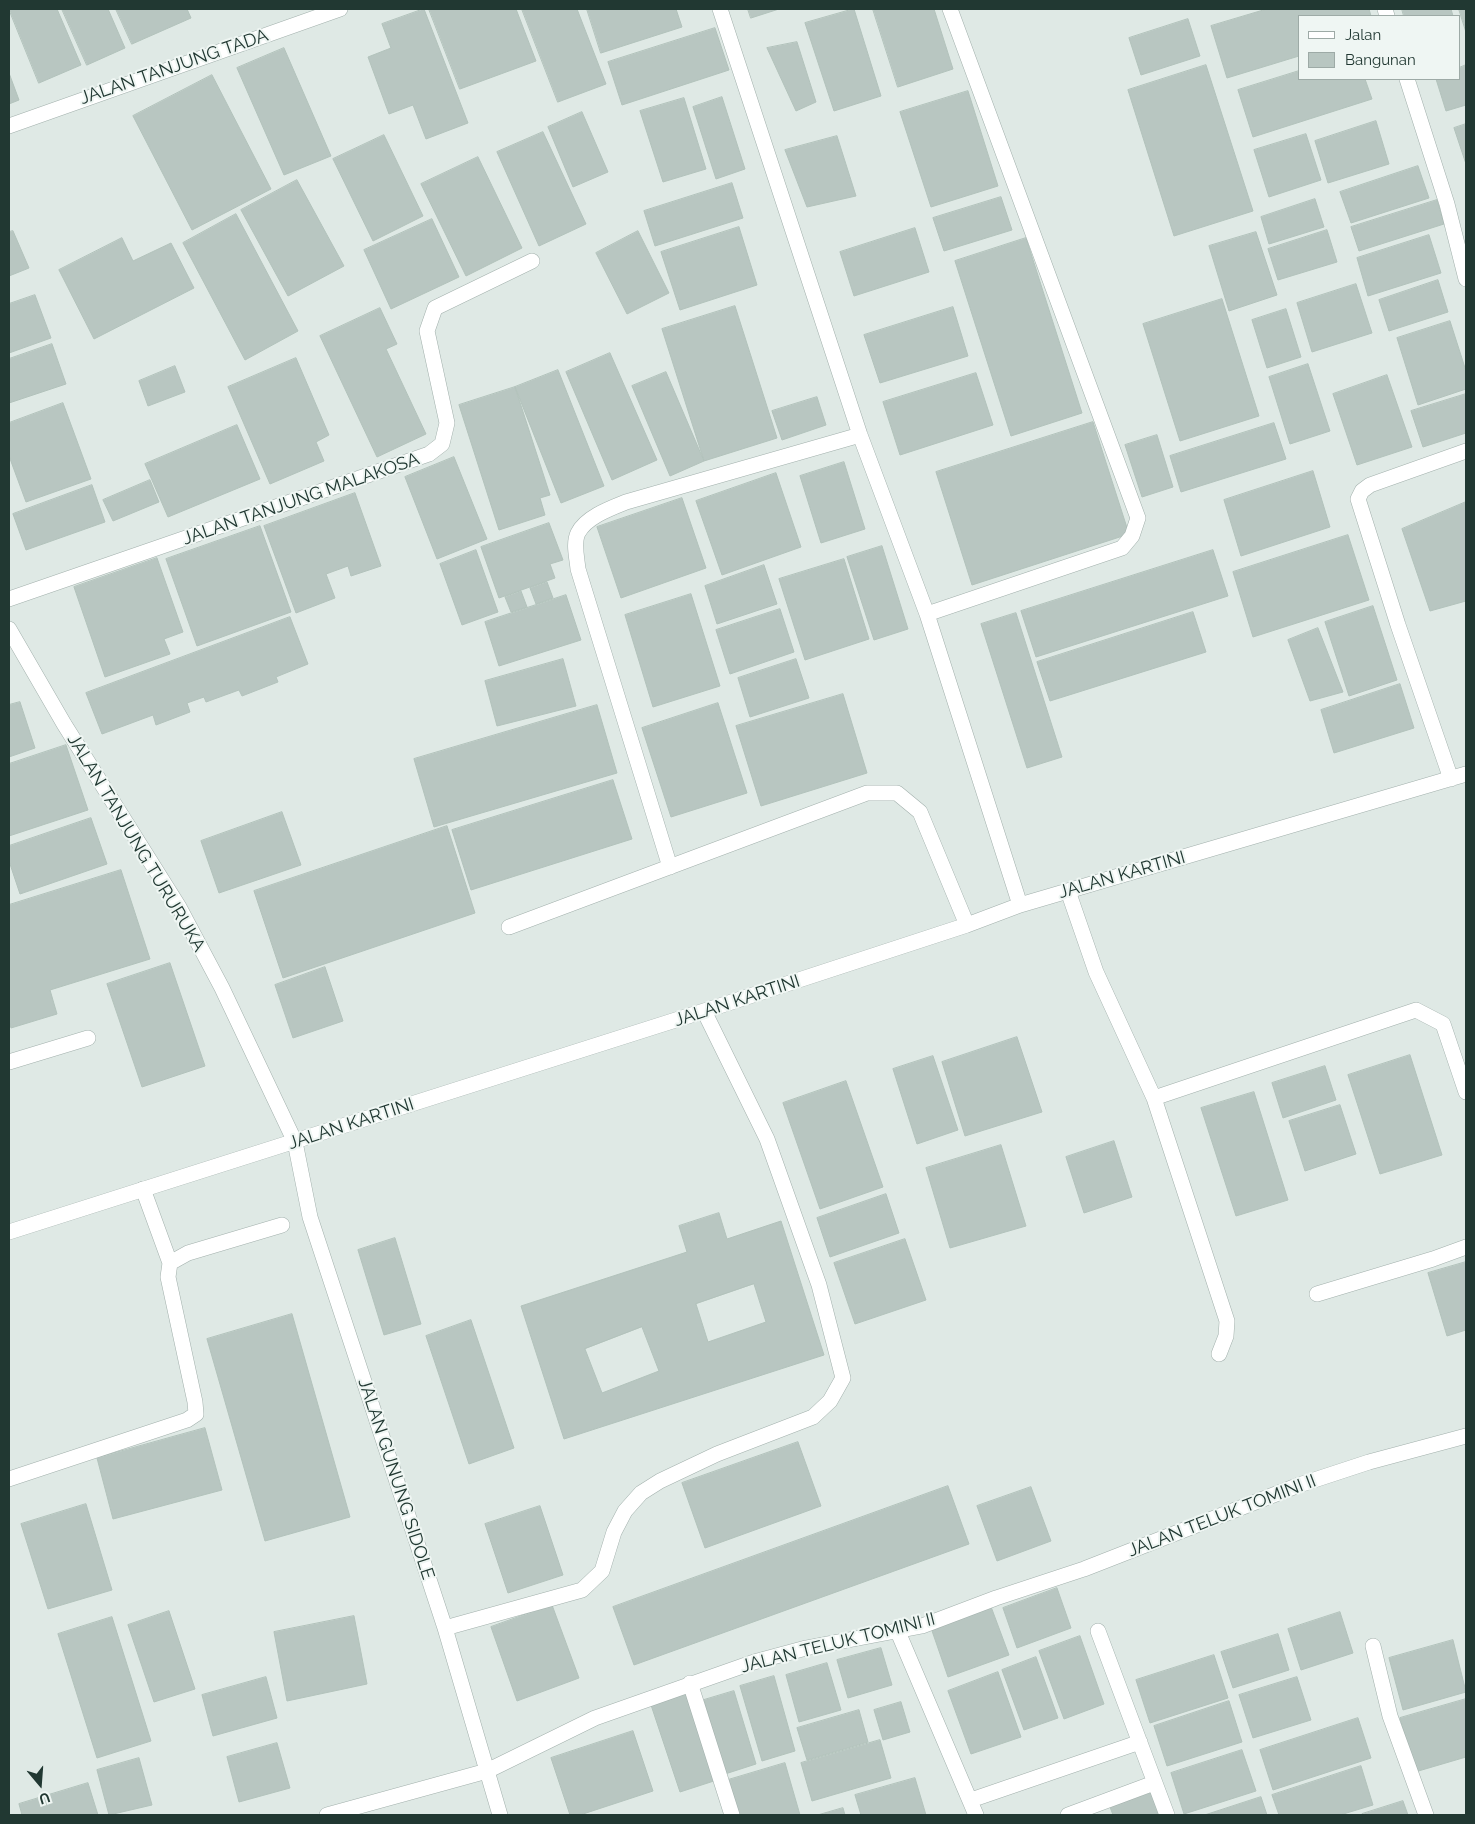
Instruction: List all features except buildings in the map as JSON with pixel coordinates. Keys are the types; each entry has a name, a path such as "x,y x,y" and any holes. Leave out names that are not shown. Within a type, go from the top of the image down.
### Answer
{"street":[{"name":"JALAN TANJUNG TADA","path":"9,126 340,9"},
{"path":"720,9 860,435 928,614 1020,905"},
{"path":"928,614 1122,548 1132,536 1138,518 950,9"},
{"path":"1407,80 1447,204 1466,279"},
{"name":"JALAN TANJUNG MALAKOSA","path":"9,599 429,454 442,444 447,424 428,331 435,308 532,261"},
{"path":"670,866 578,569 576,549 578,533 590,520 626,502 860,435"},
{"path":"1451,779 1398,625 1358,499 1362,491 1370,485 1466,451"},
{"name":"JALAN TANJUNG TURURUKA","path":"9,629 64,724 179,907 222,988 295,1142"},
{"name":"JALAN KARTINI","path":"9,1232 704,1011 967,925 1020,905 1466,774"},
{"path":"509,927 867,793 898,792 920,812 967,925"},
{"path":"1068,891 1096,972 1154,1098 1227,1321 1226,1336 1219,1354"},
{"path":"1154,1098 1416,1010 1443,1024 1466,1092"},
{"path":"445,1628 582,1590 602,1571 614,1532 625,1511 641,1494 660,1481 718,1454 814,1417 830,1401 843,1378 819,1286 767,1139 704,1011"},
{"path":"9,1062 88,1038"},
{"name":"JALAN GUNUNG SIDOLE","path":"295,1142 310,1217 445,1628 500,1815"},
{"path":"9,1479 187,1420 196,1414 168,1277 170,1263 143,1189"},
{"path":"170,1263 188,1253 282,1225"},
{"path":"1317,1294 1433,1259 1466,1247"},
{"name":"JALAN TELUK TOMINI II","path":"327,1815 487,1771 595,1718 690,1683 754,1662 806,1648 922,1626 996,1598 1084,1570 1299,1484 1369,1462 1466,1436"},
{"path":"1098,1631 1167,1815"},
{"path":"898,1632 976,1815"},
{"path":"1373,1646 1390,1716 1426,1815"},
{"path":"690,1683 732,1815"},
{"path":"970,1800 1140,1742"},
{"path":"1068,1815 1154,1783"}]}
